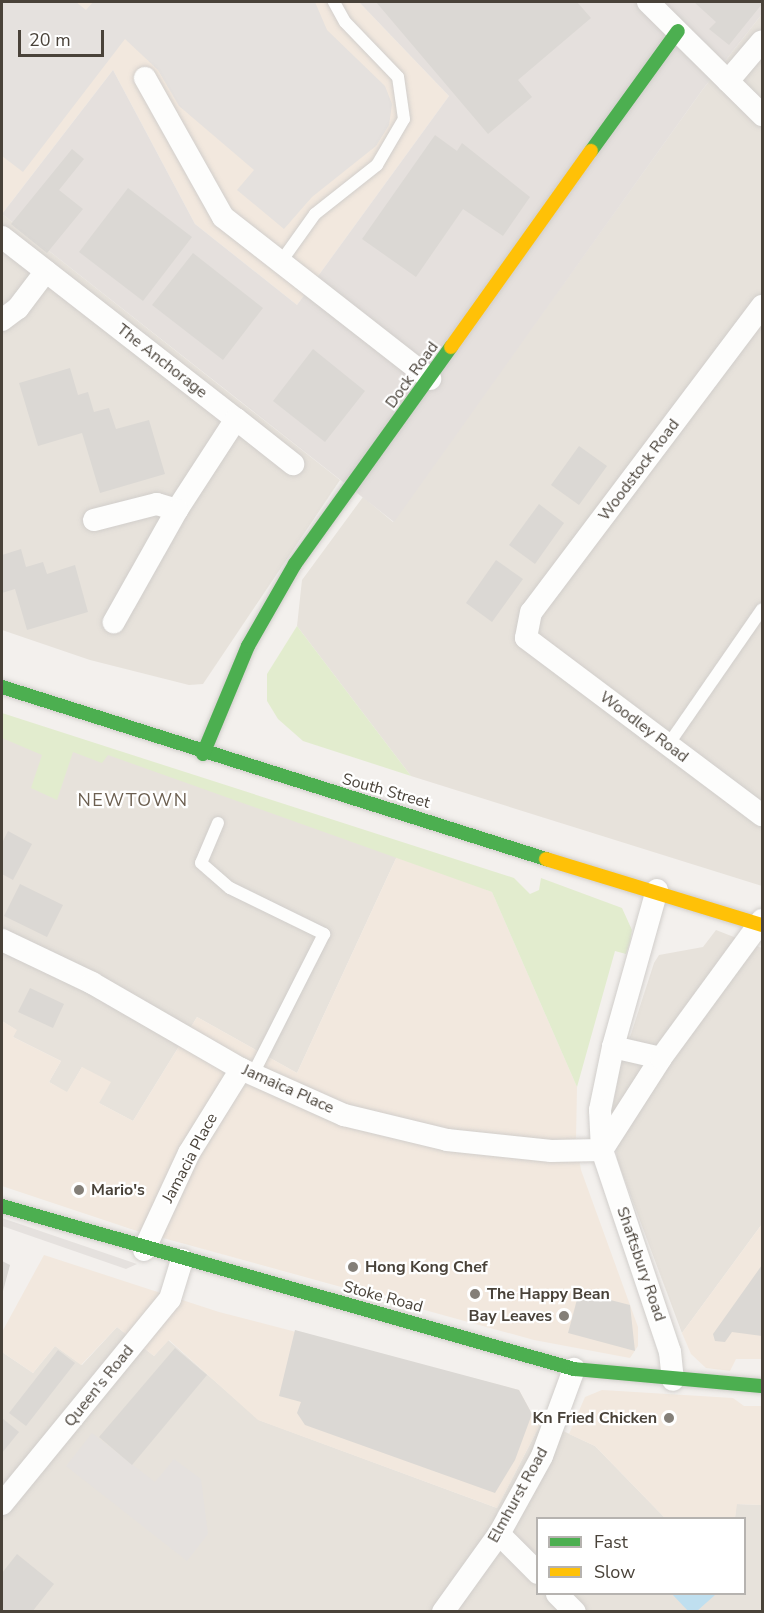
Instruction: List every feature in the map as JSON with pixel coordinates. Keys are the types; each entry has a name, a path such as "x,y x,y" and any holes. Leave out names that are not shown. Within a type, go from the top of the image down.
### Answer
{"street":[{"path":"648,2 762,116"},
{"name":"Dock Road","path":"203,754 225,696 278,591 678,31"},
{"path":"728,81 762,41"},
{"path":"144,78 223,217 430,379"},
{"name":"The Anchorage","path":"2,237 293,464"},
{"path":"2,320 18,308 46,271"},
{"name":"Woodstock Road","path":"526,638 531,612 762,306"},
{"path":"114,622 177,510 236,420"},
{"path":"94,520 157,504 177,510"},
{"name":"Woodley Road","path":"526,638 762,815"},
{"name":"South Street","path":"2,687 203,754 762,923"},
{"name":"Shaftsbury Road","path":"657,890 613,1047 600,1110 602,1150 670,1352 673,1380"},
{"path":"602,1150 661,1058 762,923"},
{"name":"Jamaica Place","path":"2,940 92,984 247,1072 344,1115 447,1140 551,1151 602,1150"},
{"path":"613,1047 661,1058"},
{"name":"Jamacia Place","path":"144,1250 189,1153 247,1072"},
{"name":"Stoke Road","path":"2,1206 144,1250 574,1369 673,1380 762,1386"},
{"name":"Queen's Road","path":"2,1504 170,1299 182,1260"},
{"name":"Elmhurst Road","path":"443,1611 500,1534 542,1456 574,1369"},
{"path":"500,1534 536,1572"},
{"path":"559,1595 575,1611"}],"lane":[{"path":"279,263 315,214 377,165 404,119 398,76 345,22 334,2"},
{"path":"668,745 762,609"},
{"path":"218,823 201,863 230,888 324,934 247,1072"}],"shaded area":[{"path":"2,2 359,2 449,96 297,305 195,224 113,70 2,214"},
{"path":"2,2 76,2 86,10 93,2 315,2 327,30 385,86 392,104 389,125 376,146 312,197 284,229 237,190 254,170 179,106 158,70 125,39 23,172 2,156"},
{"path":"359,2 762,2 762,14 703,89 394,522 2,214 113,70 195,224 297,305 449,96"},
{"path":"762,14 762,886 411,776 297,626 302,580 363,497 393,522 703,89"},
{"path":"2,214 340,480 203,684 189,685 90,660 2,630"},
{"path":"2,715 398,854 297,1073 197,1017 133,1121 99,1103 82,1067 67,1093 49,1082 61,1061 13,1037 16,1030 2,1021"},
{"path":"398,854 492,892 577,1087 576,1140 581,1170 638,1327 638,1346 630,1358 534,1340 134,1230 2,1186 2,1021 17,1030 13,1037 61,1061 49,1082 67,1092 82,1067 111,1082 99,1103 133,1121 197,1017 297,1073"},
{"path":"716,930 762,948 762,1224 682,1333 617,1159 612,1111 620,1068 654,963 659,955 703,947"},
{"path":"2,1218 137,1264 126,1269 2,1226"},
{"path":"762,1224 762,1359 736,1359 730,1371 706,1368 691,1354 682,1333"},
{"path":"44,1255 219,1312 519,1390 532,1414 542,1421 497,1508 258,1420 169,1340 154,1356 117,1327 81,1365 55,1346 33,1373 2,1352 2,1332"},
{"path":"117,1327 154,1356 168,1340 259,1420 497,1508 542,1421 595,1446 664,1517 536,1517 536,1595 746,1595 746,1517 735,1517 736,1504 762,1505 762,1611 2,1611 2,1352 33,1373 55,1346 82,1365"},
{"path":"602,1390 733,1398 744,1406 762,1406 762,1505 737,1504 735,1517 664,1517 595,1446 569,1434 585,1397"},
{"path":"92,1433 155,1482 174,1459 201,1479 208,1534 187,1561 66,1466"}],"green space":[{"path":"297,626 411,776 303,741 278,719 267,701 267,674"},
{"path":"2,713 514,878 530,894 539,890 541,878 622,908 632,930 630,942 626,954 615,951 577,1087 492,892 108,755 102,763 73,752 57,800 31,788 42,755 2,738"}],"water":[{"path":"673,1595 715,1595 697,1611 689,1612"}],"building":[{"path":"376,2 577,2 591,18 518,80 532,97 488,134"},
{"path":"694,2 762,2 762,4 729,45 709,29 716,22"},
{"path":"435,135 457,151 462,143 530,197 503,236 463,209 416,277 362,239"},
{"path":"72,149 84,159 59,190 83,209 47,253 11,224"},
{"path":"128,188 192,237 143,301 79,252"},
{"path":"193,253 263,308 223,360 152,305"},
{"path":"313,349 365,391 325,442 273,401"},
{"path":"70,368 78,395 88,392 94,412 109,408 116,429 149,420 165,474 100,493 82,433 38,446 19,383"},
{"path":"579,446 607,466 579,505 551,485"},
{"path":"539,504 564,523 535,564 509,545"},
{"path":"21,549 26,567 43,562 47,574 75,565 88,612 27,630 15,589 2,593 2,555"},
{"path":"496,560 523,579 492,622 466,603"},
{"path":"8,831 32,844 13,880 2,874 2,843"},
{"path":"20,884 63,905 47,937 4,916"},
{"path":"30,988 64,1004 53,1028 18,1012"},
{"path":"2,1261 10,1265 2,1295"},
{"path":"762,1265 762,1336 732,1332 725,1342 715,1341 713,1334"},
{"path":"579,1292 630,1305 635,1351 568,1333"},
{"path":"295,1330 519,1390 532,1414 515,1460 495,1493 305,1425 297,1413 301,1402 279,1396"},
{"path":"175,1348 207,1375 132,1465 99,1437"},
{"path":"58,1350 75,1363 26,1426 9,1413"},
{"path":"2,1418 19,1432 2,1453"},
{"path":"17,1554 54,1584 32,1612 2,1612 2,1573"}],"traffic: fast":[{"path":"591,151 678,31"},
{"path":"203,754 248,646 295,564 451,347"},
{"path":"2,687 546,859"},
{"path":"2,1206 574,1369 762,1386"}],"traffic: slow":[{"path":"451,347 591,151"},
{"path":"546,859 762,925"}],"place":[{"name":"Mario's","path":"79,1190"},
{"name":"Hong Kong Chef","path":"353,1267"},
{"name":"The Happy Bean","path":"475,1294"},
{"name":"Bay Leaves","path":"564,1316"},
{"name":"Kn Fried Chicken","path":"669,1418"}],"district":[{"name":"NEWTOWN","path":"133,800"}]}
